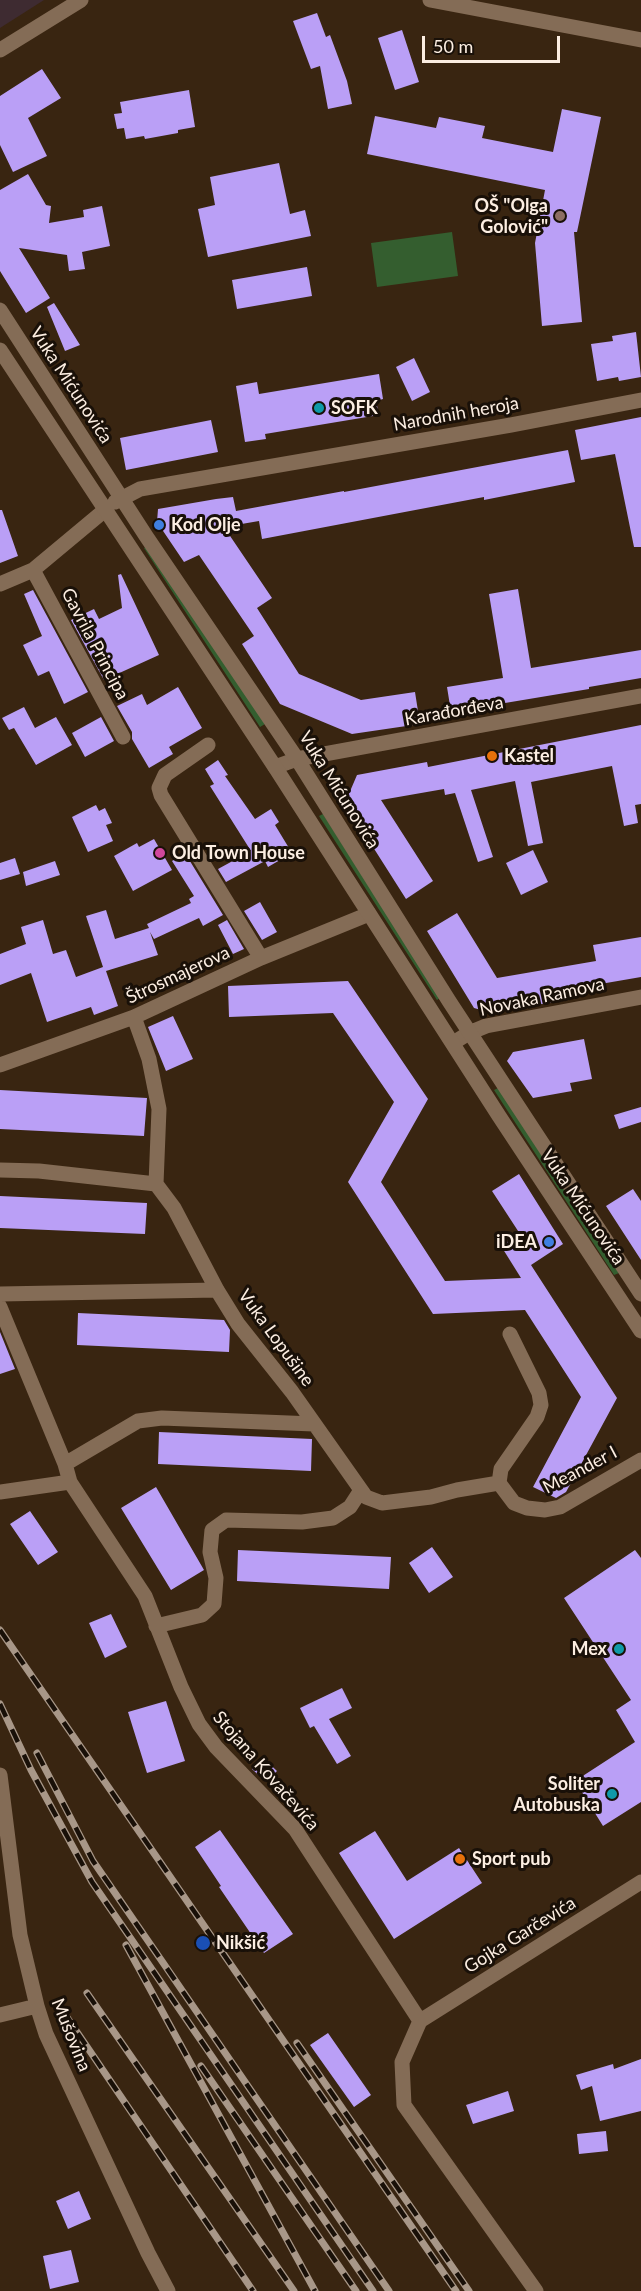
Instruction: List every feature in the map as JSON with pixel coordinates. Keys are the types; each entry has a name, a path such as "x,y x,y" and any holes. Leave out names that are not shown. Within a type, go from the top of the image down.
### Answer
{"street":[{"path":"0,50 81,0"},
{"path":"430,0 641,40"},
{"name":"Vuka Mićunovića","path":"0,310 297,759 469,1033 641,1294"},
{"name":"Vuka Mićunovića","path":"0,350 639,1323"},
{"name":"Narodnih heroja","path":"0,584 33,570 122,497 140,489 641,400"},
{"name":"Gavrila Principa","path":"33,570 123,737"},
{"name":"Karađorđeva","path":"276,767 297,759 641,696"},
{"path":"208,745 165,775 159,788 161,795 261,958"},
{"name":"Štrosmajerova","path":"0,1065 134,1017 261,958 369,914"},
{"name":"Novaka Ramova","path":"453,1043 469,1033 490,1025 641,997"},
{"path":"0,1170 50,1172 156,1184 159,1109 149,1059 134,1017"},
{"name":"Vuka Lopušine","path":"156,1184 174,1208 238,1324 292,1392 366,1497 382,1503 431,1497 499,1483"},
{"path":"0,1294 218,1290"},
{"name":"Stojana Kovačevića","path":"0,1307 65,1464 70,1482 145,1596 181,1687 199,1724 216,1747 294,1829 420,2021"},
{"path":"499,1483 501,1469 537,1417 541,1405 539,1393 510,1334"},
{"path":"65,1464 138,1421 162,1418 314,1424"},
{"name":"Meander I","path":"499,1483 514,1503 527,1508 545,1510 560,1507 641,1460"},
{"path":"0,1492 70,1482"},
{"path":"156,1626 202,1615 214,1604 216,1578 210,1552 212,1530 226,1520 302,1522 333,1518 350,1507 361,1490"},
{"name":"Mušovina","path":"0,1775 20,1935 46,2034 168,2291"},
{"name":"Gojka Garčevića","path":"420,2021 641,1882"},
{"path":"0,2015 37,2006"},
{"path":"420,2021 402,2062 404,2105 536,2291"}],"shaded area":[{"path":"0,0 44,0 0,28"}],"green space":[{"path":"452,232 458,276 377,287 371,243"},
{"path":"149,545 265,724 260,727 144,548"},
{"path":"323,814 440,998 437,1000 319,816"},
{"path":"498,1088 619,1273 614,1275 494,1090"}],"building":[{"path":"317,13 326,37 330,35 347,81 352,104 328,109 320,66 311,69 293,21"},
{"path":"402,30 419,82 395,90 378,38"},
{"path":"42,69 61,98 28,118 47,156 13,172 0,145 0,96"},
{"path":"189,90 195,127 178,130 178,133 145,139 144,136 126,139 124,128 117,129 114,114 122,113 120,102"},
{"name":"OŠ \"Olga Golović\"","path":"562,109 601,117 577,232 574,232 582,322 542,326 535,243 545,190 367,154 375,116 436,128 439,117 485,126 482,138 553,152"},
{"path":"279,163 290,214 305,210 311,236 208,257 198,209 215,205 210,177"},
{"path":"28,174 46,205 51,206 49,223 84,217 83,210 102,206 110,246 82,252 85,269 69,271 67,255 19,248 50,298 26,313 0,271 0,190"},
{"path":"307,267 312,296 237,309 232,280"},
{"path":"54,303 80,345 65,351 47,307"},
{"path":"636,332 641,377 619,381 618,377 597,381 591,344 613,341 612,336"},
{"path":"414,358 430,392 412,401 396,367"},
{"name":"SOFK","path":"379,374 383,399 376,401 379,415 265,434 266,439 245,442 236,386 257,382 259,394"},
{"path":"641,417 641,547 634,547 615,454 581,460 575,430"},
{"path":"211,420 218,452 126,470 120,438"},
{"path":"568,450 575,482 262,539 259,521 224,527 272,598 257,608 299,674 361,700 415,692 420,724 352,734 280,704 242,644 254,636 199,555 184,562 157,522 158,509 233,497 236,511"},
{"path":"0,510 2,510 18,556 0,563"},
{"path":"121,574 159,655 104,680 71,620 94,609 99,619 122,608 118,575"},
{"path":"518,589 531,668 641,650 641,678 451,712 447,687 503,678 489,594"},
{"path":"33,590 88,692 64,704 49,671 38,676 23,645 42,636 24,594"},
{"path":"178,687 202,728 169,747 173,754 149,768 132,739 132,732 117,706 142,694 147,705"},
{"path":"24,707 35,728 56,717 72,745 36,765 14,728 9,730 2,718"},
{"path":"101,717 114,741 85,757 72,733"},
{"path":"641,725 641,804 635,805 638,823 624,826 612,766 531,782 543,843 528,846 515,781 471,790 493,857 478,862 455,793 445,795 444,789 381,800 433,881 406,899 345,803 357,775 427,762 428,767"},
{"path":"218,760 228,775 225,776 255,819 271,809 279,822 275,825 292,853 268,867 265,861 226,882 218,869 251,851 210,786 214,784 205,769"},
{"path":"96,805 99,811 105,808 112,823 106,825 113,841 88,852 72,817"},
{"path":"154,839 172,870 133,891 114,856 137,843 139,847"},
{"path":"533,850 548,882 521,895 506,863"},
{"path":"185,853 223,915 203,926 199,918 154,939 150,932 158,955 106,971 118,1006 94,1015 91,1007 47,1022 31,973 0,985 0,954 26,944 21,927 43,920 53,954 66,950 76,977 103,967 86,916 106,910 115,939 149,928 147,924 191,903 189,899 194,896 172,861"},
{"path":"15,858 20,874 0,880 0,863"},
{"path":"55,861 60,875 26,886 23,872"},
{"path":"260,902 277,932 262,940 244,911"},
{"path":"457,913 497,978 596,961 593,945 641,937 641,977 583,987 585,996 492,1013 474,1008 427,931"},
{"path":"227,920 244,949 233,954 218,925"},
{"path":"348,981 428,1099 381,1182 445,1281 521,1278 501,1246 520,1234 492,1191 519,1174 563,1244 531,1265 617,1398 566,1492 556,1498 533,1487 581,1397 525,1310 433,1314 348,1182 394,1102 333,1013 229,1017 228,986"},
{"path":"173,1016 193,1059 166,1071 148,1027"},
{"path":"584,1039 592,1079 570,1083 572,1091 533,1098 507,1061 513,1052"},
{"path":"0,1090 147,1098 144,1136 0,1129"},
{"path":"641,1107 641,1122 619,1129 614,1115"},
{"path":"633,1189 641,1201 641,1260 606,1206"},
{"path":"0,1196 147,1203 145,1234 0,1228"},
{"path":"78,1313 224,1320 230,1330 229,1352 77,1345"},
{"path":"0,1332 15,1369 0,1374"},
{"path":"159,1432 312,1439 311,1471 158,1464"},
{"path":"156,1487 204,1570 171,1590 121,1508"},
{"path":"30,1511 58,1552 38,1565 10,1524"},
{"path":"432,1547 453,1577 429,1593 409,1563"},
{"path":"238,1550 391,1557 389,1589 237,1581"},
{"name":"Mex","path":"635,1550 641,1558 641,1802 603,1826 575,1781 635,1742 616,1710 631,1700 564,1598"},
{"path":"111,1614 127,1647 105,1658 89,1623"},
{"path":"342,1688 352,1708 329,1719 351,1756 337,1764 314,1726 310,1728 300,1708"},
{"path":"166,1701 185,1761 147,1773 128,1712"},
{"path":"262,1757 277,1771 266,1782 252,1769"},
{"path":"220,1830 293,1934 264,1953 195,1847"},
{"path":"375,1831 407,1881 459,1848 482,1883 394,1939 339,1853"},
{"path":"328,2033 371,2095 354,2107 310,2045"},
{"path":"641,2059 641,2111 600,2121 592,2086 581,2090 576,2075 613,2064 614,2069"},
{"path":"508,2091 514,2111 473,2124 466,2105"},
{"path":"606,2131 608,2151 579,2154 577,2134"},
{"path":"79,2191 91,2219 68,2229 56,2201"},
{"path":"71,2250 79,2282 50,2289 43,2256"}],"railway":[{"path":"0,1630 456,2291"},
{"path":"0,1704 31,1770 92,1882 373,2291"},
{"path":"37,1753 93,1861 389,2291"},
{"path":"126,1945 315,2291"},
{"path":"87,1993 294,2291"},
{"path":"62,2010 253,2291"},
{"path":"297,2043 469,2291"},
{"path":"201,2066 356,2291"}],"place":[{"name":"OŠ \"Olga Golović\"","path":"560,216"},
{"name":"SOFK","path":"319,408"},
{"name":"Kod Olje","path":"159,525"},
{"name":"Kastel","path":"492,756"},
{"name":"Old Town House","path":"160,853"},
{"name":"iDEA","path":"549,1242"},
{"name":"Mex","path":"619,1649"},
{"name":"Soliter Autobuska","path":"612,1794"},
{"name":"Sport pub","path":"460,1859"},
{"name":"Nikšić","path":"203,1943"}]}
